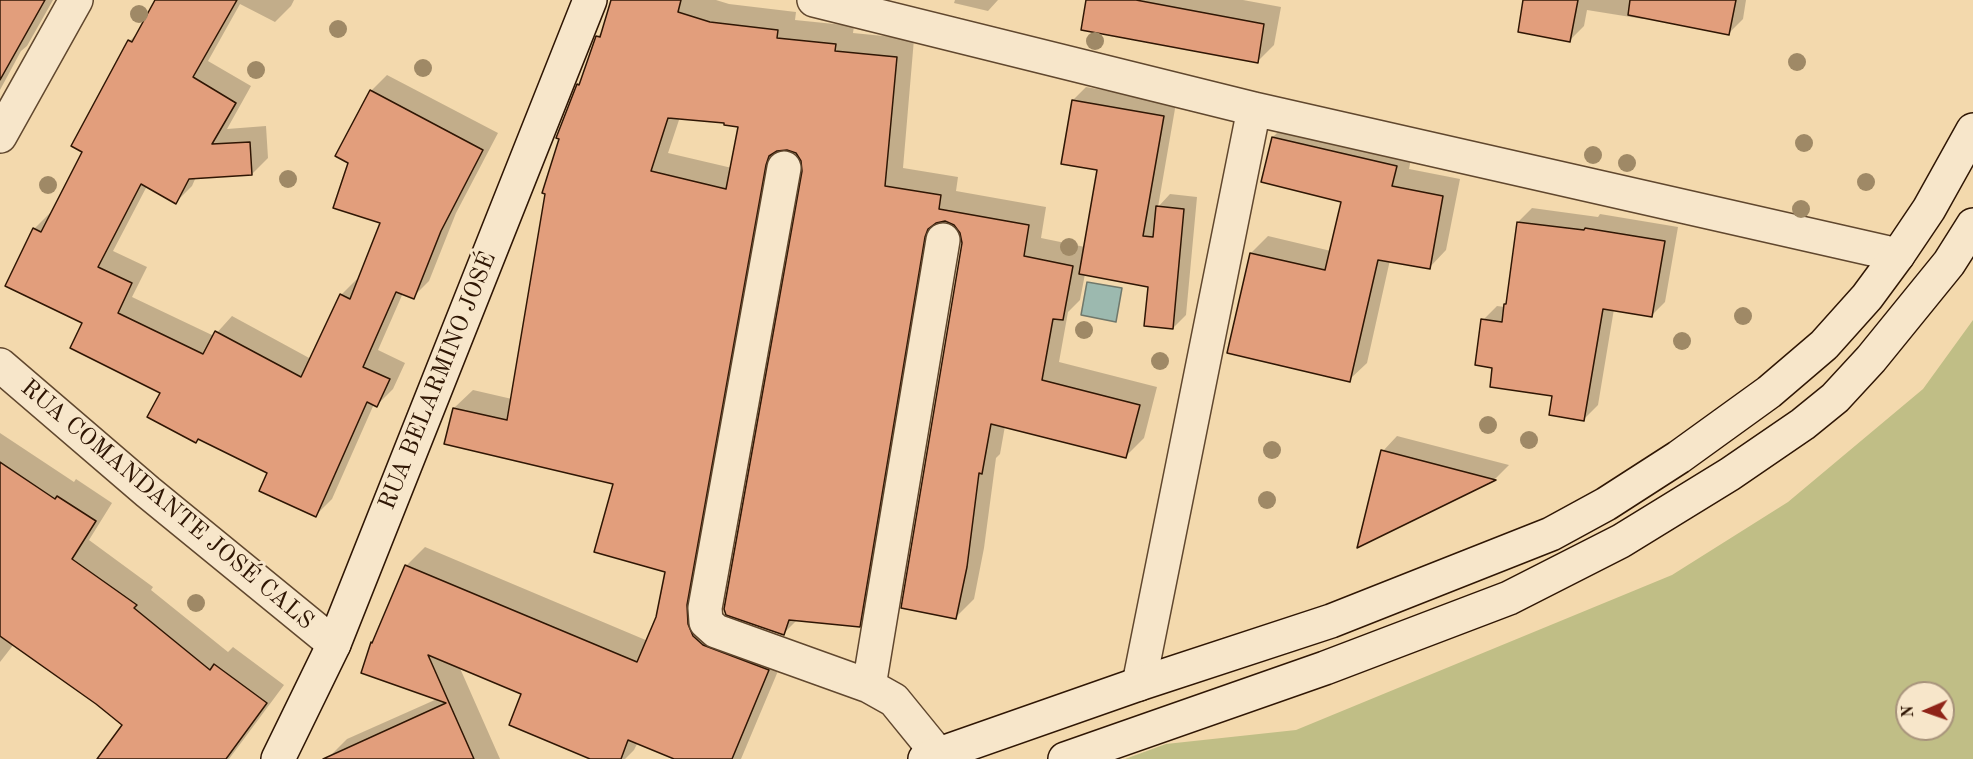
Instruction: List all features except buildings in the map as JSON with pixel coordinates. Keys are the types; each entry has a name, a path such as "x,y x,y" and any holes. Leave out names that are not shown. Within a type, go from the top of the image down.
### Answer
{"street":[{"path":"0,136 76,0"},
{"name":"RUA BELARMINO JOSÉ","path":"278,759 334,644 590,0"},
{"path":"814,0 1254,109 1898,255"},
{"path":"1139,684 1254,109"},
{"path":"783,168 705,608 706,622 716,631 869,686 894,700 931,757 1139,684 1331,621 1551,534 1606,504 1679,457 1769,392 1816,352 1867,297 1898,255 1929,209 1973,130"},
{"path":"1065,759 1325,668 1509,598 1621,541 1730,474 1803,424 1835,398 1871,360 1949,262 1973,225"},
{"path":"869,686 943,240"},
{"name":"RUA COMANDANTE JOSÉ CALS","path":"0,365 148,492 334,644"}],"shaded area":[{"path":"1973,320 1973,759 1125,759 1166,744 1296,730 1672,575 1788,502 1923,389"}],"water":[{"path":"1087,282 1122,288 1116,322 1081,315"}]}
